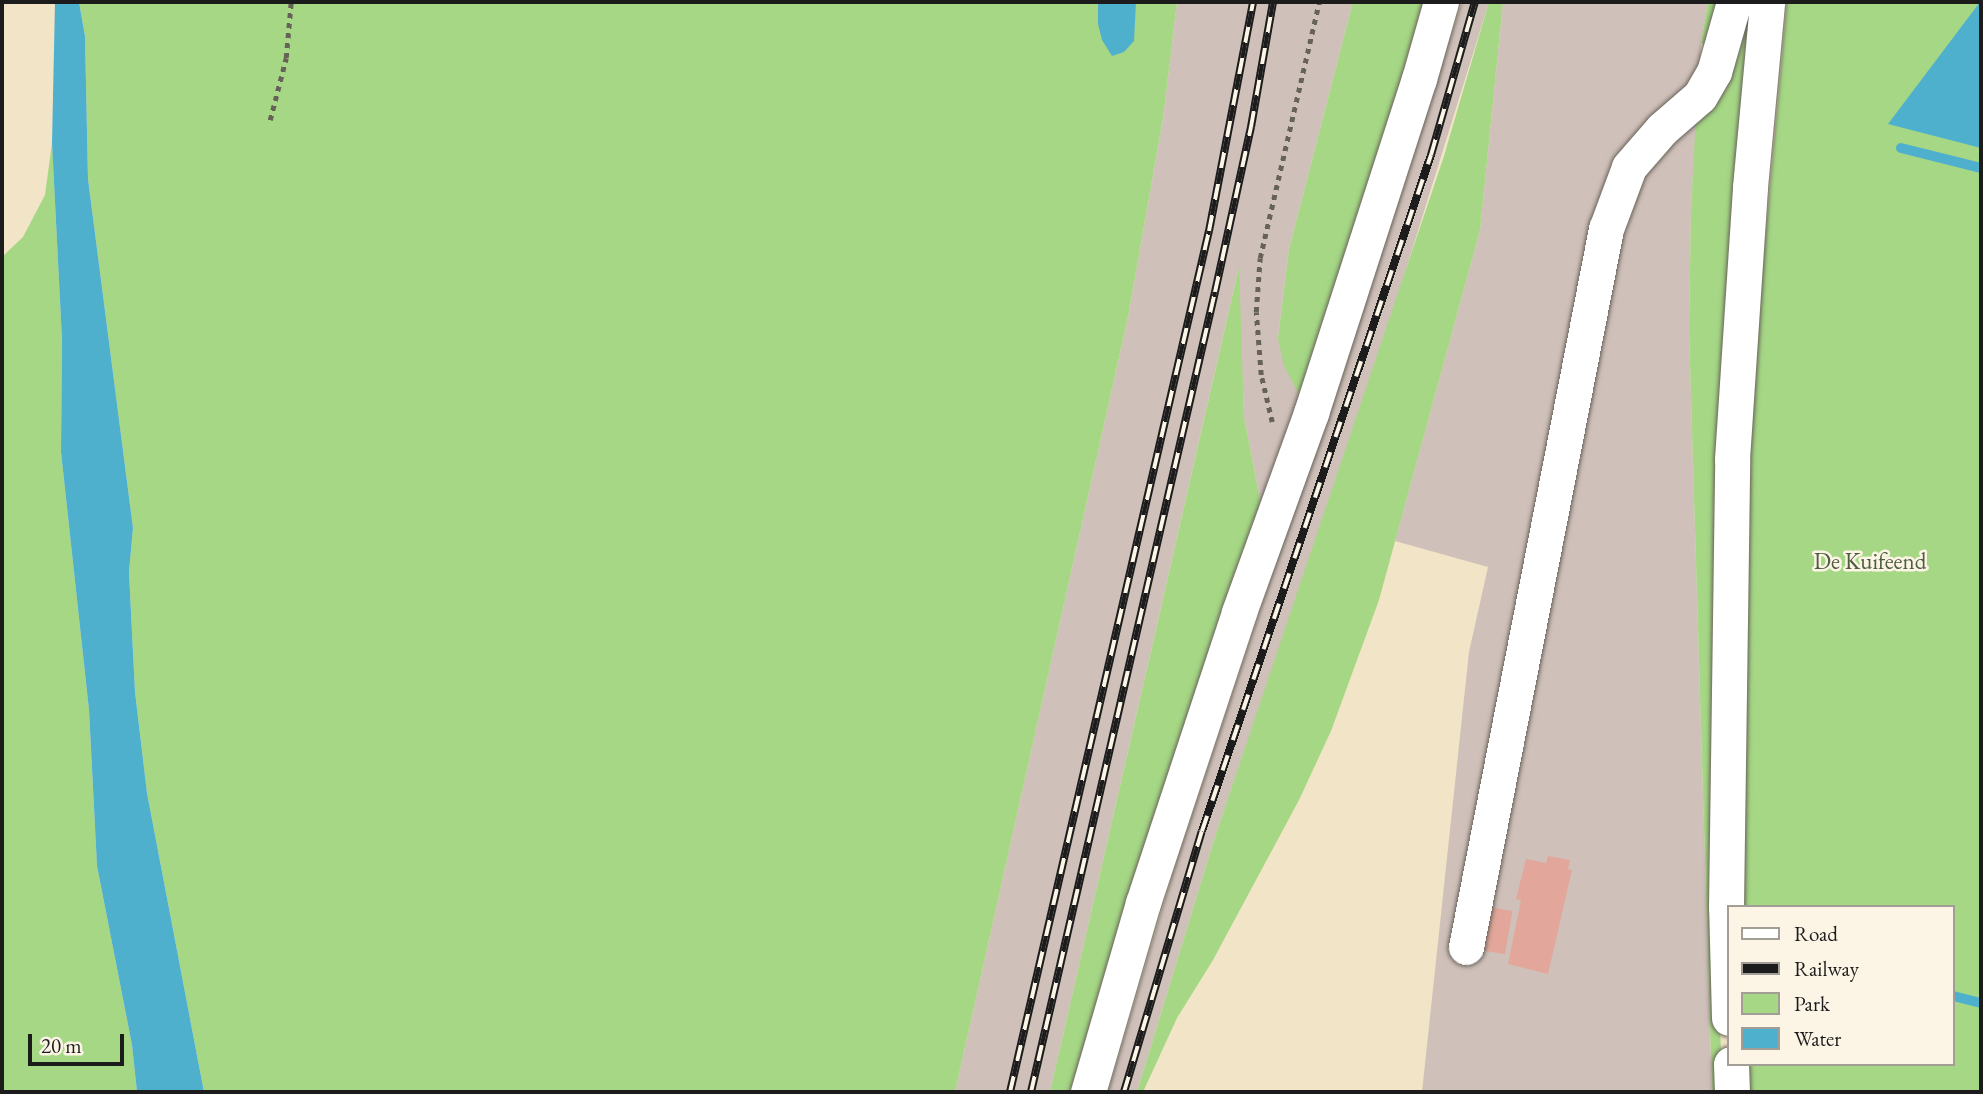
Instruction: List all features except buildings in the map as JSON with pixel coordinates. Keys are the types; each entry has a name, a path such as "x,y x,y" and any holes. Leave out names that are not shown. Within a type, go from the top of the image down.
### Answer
{"street":[{"path":"1088,1092 1147,891 1240,612 1293,464 1411,104 1441,2"},
{"path":"1466,947 1606,229 1629,167 1662,129 1700,96 1714,72 1734,2"},
{"path":"1728,977 1726,894 1732,459 1750,187 1767,2"},
{"path":"1731,1066 1732,1092"}],"path":[{"path":"270,120 286,58 291,2"},
{"path":"1293,464 1277,435 1266,402 1256,312 1260,258 1319,2"}],"shaded area":[{"path":"1177,2 1353,2 1289,249 1278,339 1303,402 1261,505 1244,417 1238,271 1050,1092 955,1092 1128,317 1163,118"},
{"path":"1462,2 1489,2 1385,337 1214,840 1137,1092 1108,1092 1172,876"},
{"path":"1503,2 1708,2 1701,43 1691,209 1689,330 1712,1092 1422,1092 1469,652 1488,567 1395,541 1480,230"}],"green space":[{"path":"79,2 1177,2 1163,118 1128,317 955,1092 204,1092 147,793 135,692 129,572 133,528 88,179 85,36"},
{"path":"1353,2 1432,2 1303,402 1284,366 1278,339 1289,249"},
{"path":"1489,2 1503,2 1480,230 1379,600 1331,731 1299,800 1213,960 1177,1018 1143,1092 1137,1092 1214,840 1444,156"},
{"path":"1708,2 1720,2 1708,48 1701,43"},
{"path":"1757,2 1715,841 1722,1092 1712,1092 1689,330 1691,209 1696,115 1726,89 1741,16"},
{"name":"De Kuifeend","path":"1787,2 1981,2 1981,1092 1748,1092 1747,1066 1955,1066 1955,905 1742,905 1742,493"},
{"path":"52,143 62,340 61,452 89,710 97,866 132,1045 137,1092 2,1092 2,257 23,237 45,195"},
{"path":"1239,267 1244,417 1261,505 1079,1092 1050,1092"}],"water":[{"path":"55,2 79,2 85,36 88,179 133,528 129,572 135,692 147,793 204,1092 137,1092 132,1045 97,866 89,710 61,452 62,340 52,143"},
{"path":"1098,2 1136,2 1134,41 1124,52 1112,56 1102,40 1098,24"},
{"path":"1980,2 1981,148 1888,124"}],"waterway":[{"path":"1901,148 1981,168"},
{"path":"1955,996 1981,1003"}],"railway":[{"path":"1010,1092 1209,231 1253,2"},
{"path":"1031,1092 1215,292 1251,127 1273,2"},
{"path":"1124,1092 1202,831 1431,155 1475,2"}]}
